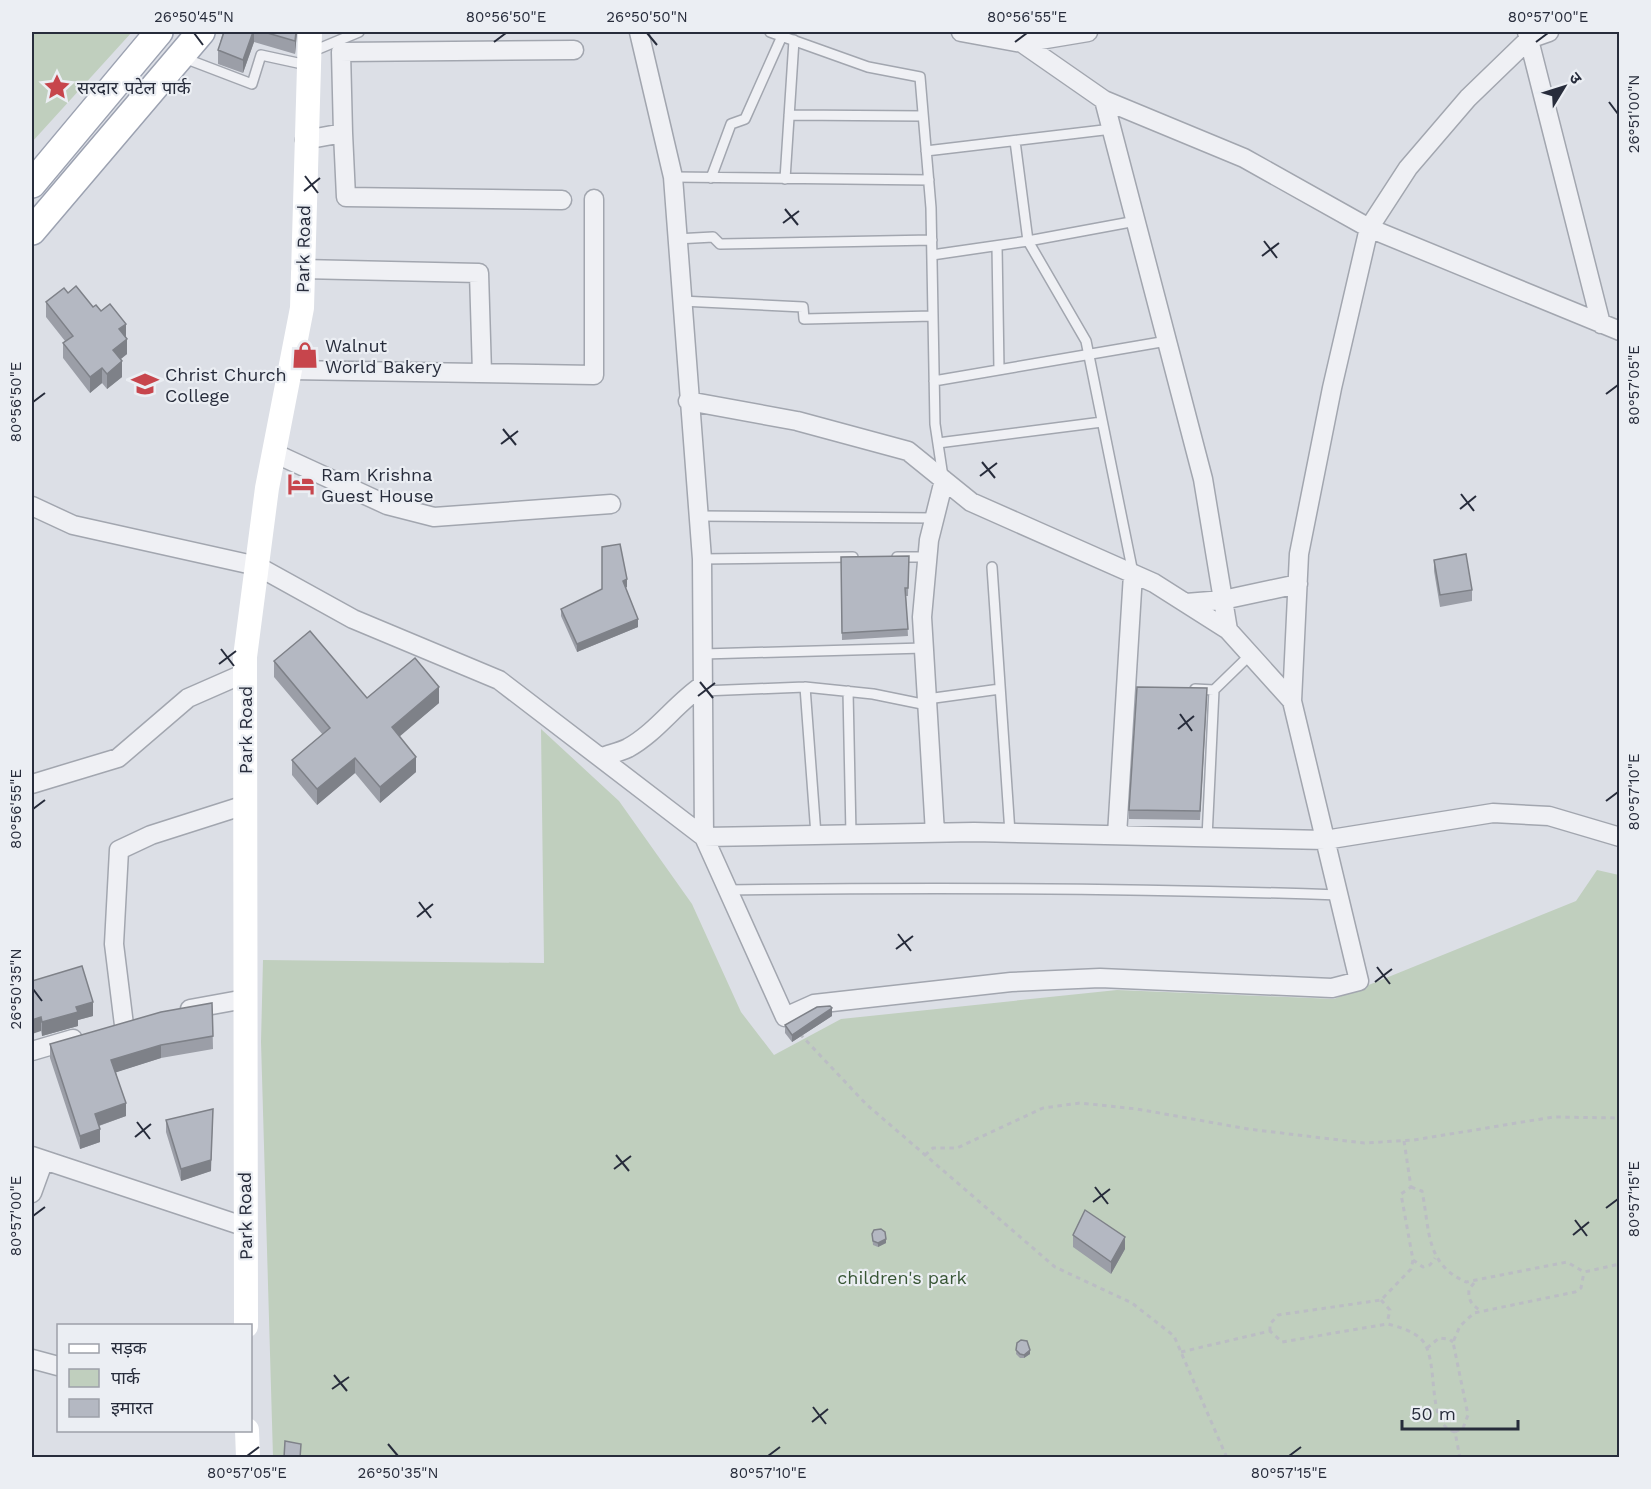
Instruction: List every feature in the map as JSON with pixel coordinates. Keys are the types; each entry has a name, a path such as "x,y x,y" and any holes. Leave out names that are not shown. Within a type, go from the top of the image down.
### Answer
{"main road":[{"path":"32,184 159,32"},
{"path":"32,231 201,32"}],"street":[{"path":"639,32 673,177 688,401 702,559 704,837 785,1017 814,1004 1011,982 1100,978 1332,988 1359,981 1292,701 1299,554 1332,388 1369,228 1408,168 1468,98 1528,35 1549,32"},
{"path":"961,32 1022,43 1088,32"},
{"path":"1528,35 1601,324"},
{"path":"1022,43 1104,100 1244,158 1369,228 1620,332"},
{"name":"Park Road","path":"246,1324 245,673 257,566 274,453 302,308 308,50"},
{"path":"562,200 346,197 341,52 574,50"},
{"path":"1104,100 1203,479 1228,630"},
{"path":"305,140 343,133"},
{"path":"290,370 594,375 594,199"},
{"path":"302,269 479,273 482,373"},
{"path":"688,401 797,421 908,451 971,502 1133,574 1186,603 1228,630 1292,701"},
{"path":"274,453 387,505 434,517 611,504"},
{"path":"935,833 922,617 934,518 944,480"},
{"path":"32,506 73,525 257,566 353,619 499,680 704,837 1010,833 1325,840 1493,813 1549,816 1620,837"},
{"path":"1117,836 1132,688 1133,574"},
{"path":"1186,603 1223,600 1298,584"},
{"path":"32,784 118,759 188,698 245,673"},
{"path":"602,757 628,748 657,726 684,697 703,688"},
{"path":"124,1025 114,944 119,849 151,835 245,804"},
{"path":"169,1013 245,999"},
{"path":"32,1051 147,1018"},
{"path":"32,1193 38,1158 246,1227"},
{"path":"32,1359 57,1366"},
{"path":"247,1432 248,1458"}],"lane":[{"path":"180,57 252,84 261,55 308,50 359,32"},
{"path":"770,32 868,67 920,77 932,240 934,381 938,443 944,480"},
{"path":"711,178 731,123 745,119 782,36"},
{"path":"785,178 794,40"},
{"path":"789,116 924,116"},
{"path":"926,152 1112,129"},
{"path":"1015,141 1028,241 1086,341 1133,574"},
{"path":"673,177 929,180"},
{"path":"932,255 1028,241 1136,221"},
{"path":"676,239 713,237 720,244 932,240"},
{"path":"997,246 999,369"},
{"path":"681,301 803,307 804,319 933,316"},
{"path":"934,381 1167,341"},
{"path":"938,443 1102,422"},
{"path":"699,516 934,518"},
{"path":"892,557 928,556"},
{"path":"702,559 868,557"},
{"path":"992,567 1010,833"},
{"path":"703,654 924,648"},
{"path":"1207,838 1214,690 1250,655"},
{"path":"703,688 805,687 927,702 1000,689"},
{"path":"805,687 816,835"},
{"path":"1181,689 1214,690"},
{"path":"848,691 851,834"},
{"path":"727,890 948,887 1339,895"}],"path":[{"path":"785,1017 866,1104 1055,1267 1132,1303 1174,1336 1227,1458"},
{"path":"925,1155 933,1148 957,1148 1043,1108 1080,1103 1364,1143 1404,1140 1552,1117 1620,1118"},
{"path":"1404,1140 1411,1187"},
{"path":"1411,1187 1422,1191 1435,1258 1452,1276 1466,1282 1476,1282 1566,1262 1584,1272 1620,1264"},
{"path":"1411,1187 1401,1194 1413,1260 1411,1269 1381,1300 1278,1316 1270,1324 1270,1331 1282,1342 1387,1324 1420,1338 1427,1348 1440,1419 1449,1430 1455,1432 1463,1428 1468,1415 1453,1342 1460,1326 1474,1313 1575,1292 1581,1288 1584,1272"},
{"path":"1413,1260 1423,1266 1430,1265 1435,1258"},
{"path":"1476,1282 1468,1295 1471,1304 1482,1312"},
{"path":"1381,1300 1390,1310 1391,1316 1387,1324"},
{"path":"1181,1352 1270,1331"},
{"path":"1427,1348 1434,1339 1449,1339 1453,1342"},
{"path":"1455,1432 1460,1458"}],"green space":[{"name":"सरदार पटेल पार्क","path":"32,32 132,32 32,142"},
{"name":"children's park","path":"541,729 619,801 692,904 741,1012 774,1055 841,1019 1117,990 1334,999 1576,901 1597,870 1619,875 1619,1457 273,1457 261,1042 263,960 544,963"}],"building":[{"path":"224,32 253,32 243,60 218,50"},
{"path":"264,32 296,32 295,41"},
{"path":"76,286 93,307 96,305 101,311 110,304 126,324 119,329 127,339 113,350 122,361 107,374 102,368 90,377 63,343 73,336 46,302 64,288 68,293"},
{"path":"620,544 627,579 623,581 638,619 577,644 561,609 602,589 602,547"},
{"path":"1466,554 1472,590 1440,595 1434,560"},
{"path":"909,556 908,588 905,588 908,629 842,633 841,557"},
{"path":"310,631 367,698 415,658 439,687 392,727 416,757 380,787 355,758 317,789 292,760 330,728 274,661"},
{"path":"1137,687 1207,688 1200,811 1129,810"},
{"path":"82,966 93,1002 76,1007 78,1012 42,1022 41,1017 32,1020 32,981"},
{"path":"212,1003 213,1036 161,1045 111,1060 126,1103 95,1114 100,1129 80,1136 50,1044 161,1012"},
{"path":"830,1006 832,1008 792,1035 785,1025 817,1007"},
{"path":"213,1109 211,1160 181,1169 166,1120"},
{"path":"1085,1210 1125,1237 1111,1262 1073,1235"},
{"path":"881,1229 885,1232 886,1239 878,1243 873,1241 874,1230"},
{"path":"1021,1340 1027,1341 1030,1350 1024,1355 1016,1350 1017,1343"},
{"path":"285,1441 301,1444 300,1458 284,1458"}],"place":[{"name":"सरदार पटेल पार्क","path":"57,87"},
{"name":"Walnut World Bakery","path":"305,355"},
{"name":"Christ Church College","path":"145,384"},
{"name":"Ram Krishna Guest House","path":"301,484"}]}
